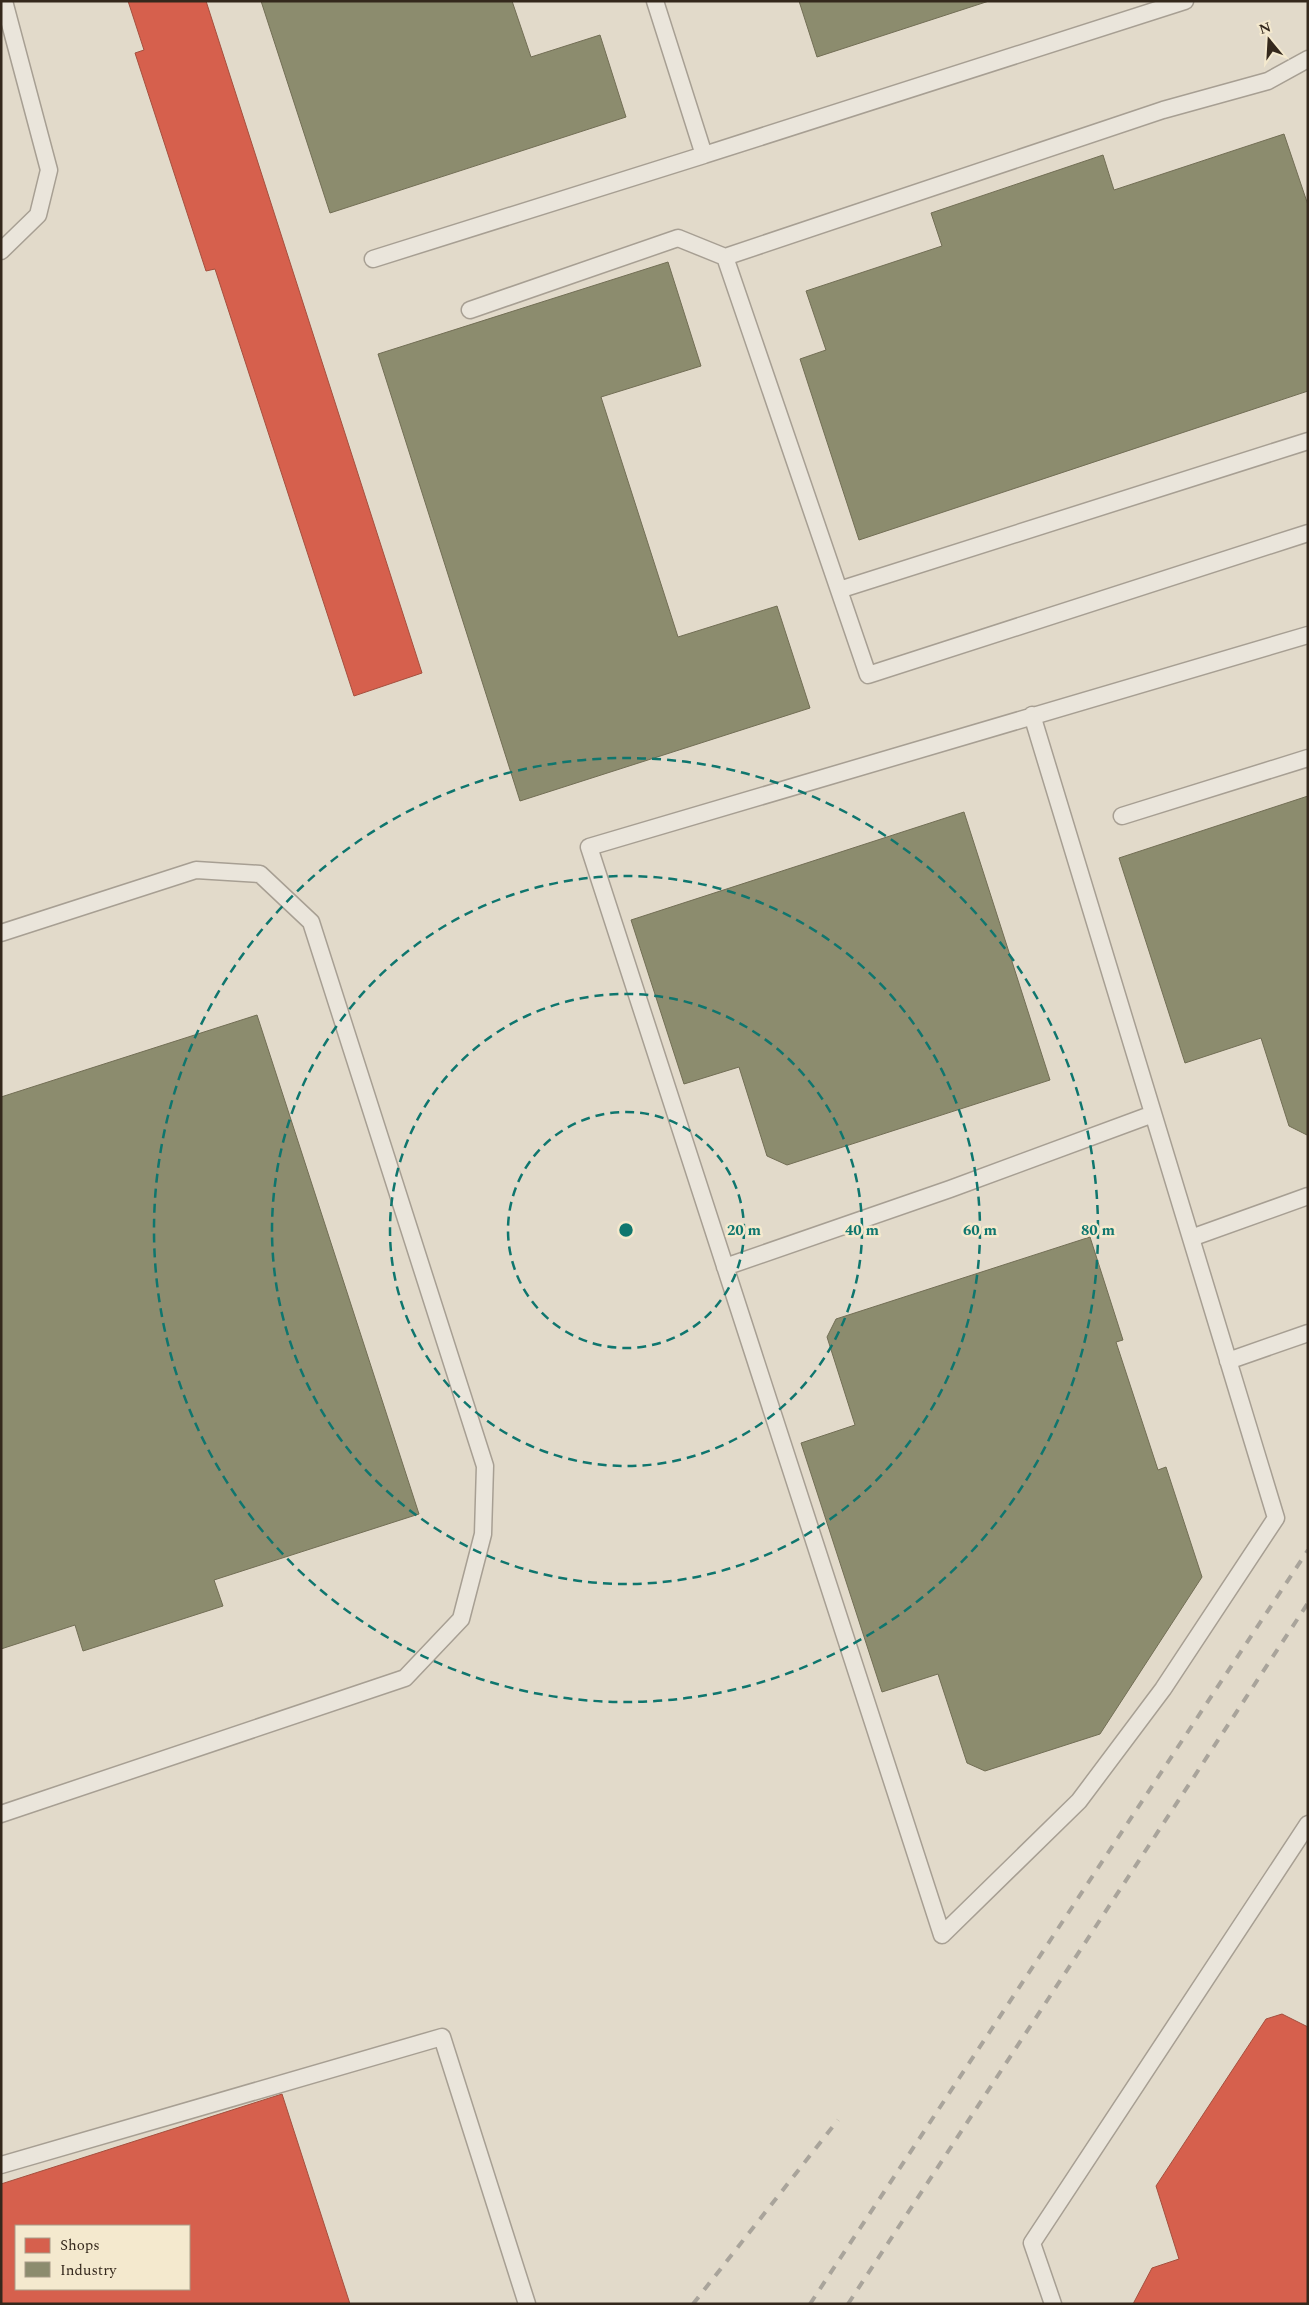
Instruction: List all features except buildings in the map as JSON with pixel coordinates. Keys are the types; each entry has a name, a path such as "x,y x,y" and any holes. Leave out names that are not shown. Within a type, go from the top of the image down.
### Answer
{"lane":[{"path":"1,251 38,215 49,170 4,1"},
{"path":"654,1 704,155"},
{"path":"372,259 1185,1"},
{"path":"470,310 678,238 725,257 1163,110 1268,81 1308,59"},
{"path":"725,257 868,675 1308,533"},
{"path":"839,590 1308,441"},
{"path":"1032,715 1276,1518 1163,1688 1079,1801 942,1935 589,847 1032,715 1308,635"},
{"path":"1122,816 1308,758"},
{"path":"1,933 196,870 260,874 311,922 485,1466 482,1534 462,1619 405,1678 1,1814"},
{"path":"725,1267 950,1189 1152,1114"},
{"path":"1191,1238 1308,1196"},
{"path":"1228,1361 1308,1334"},
{"path":"1053,2304 1032,2243 1308,1824"},
{"path":"1,2165 442,2037 527,2304"}],"railway":[{"path":"810,2304 1308,1550"},
{"path":"848,2304 1308,1603"},
{"path":"693,2304 838,2120"}]}
